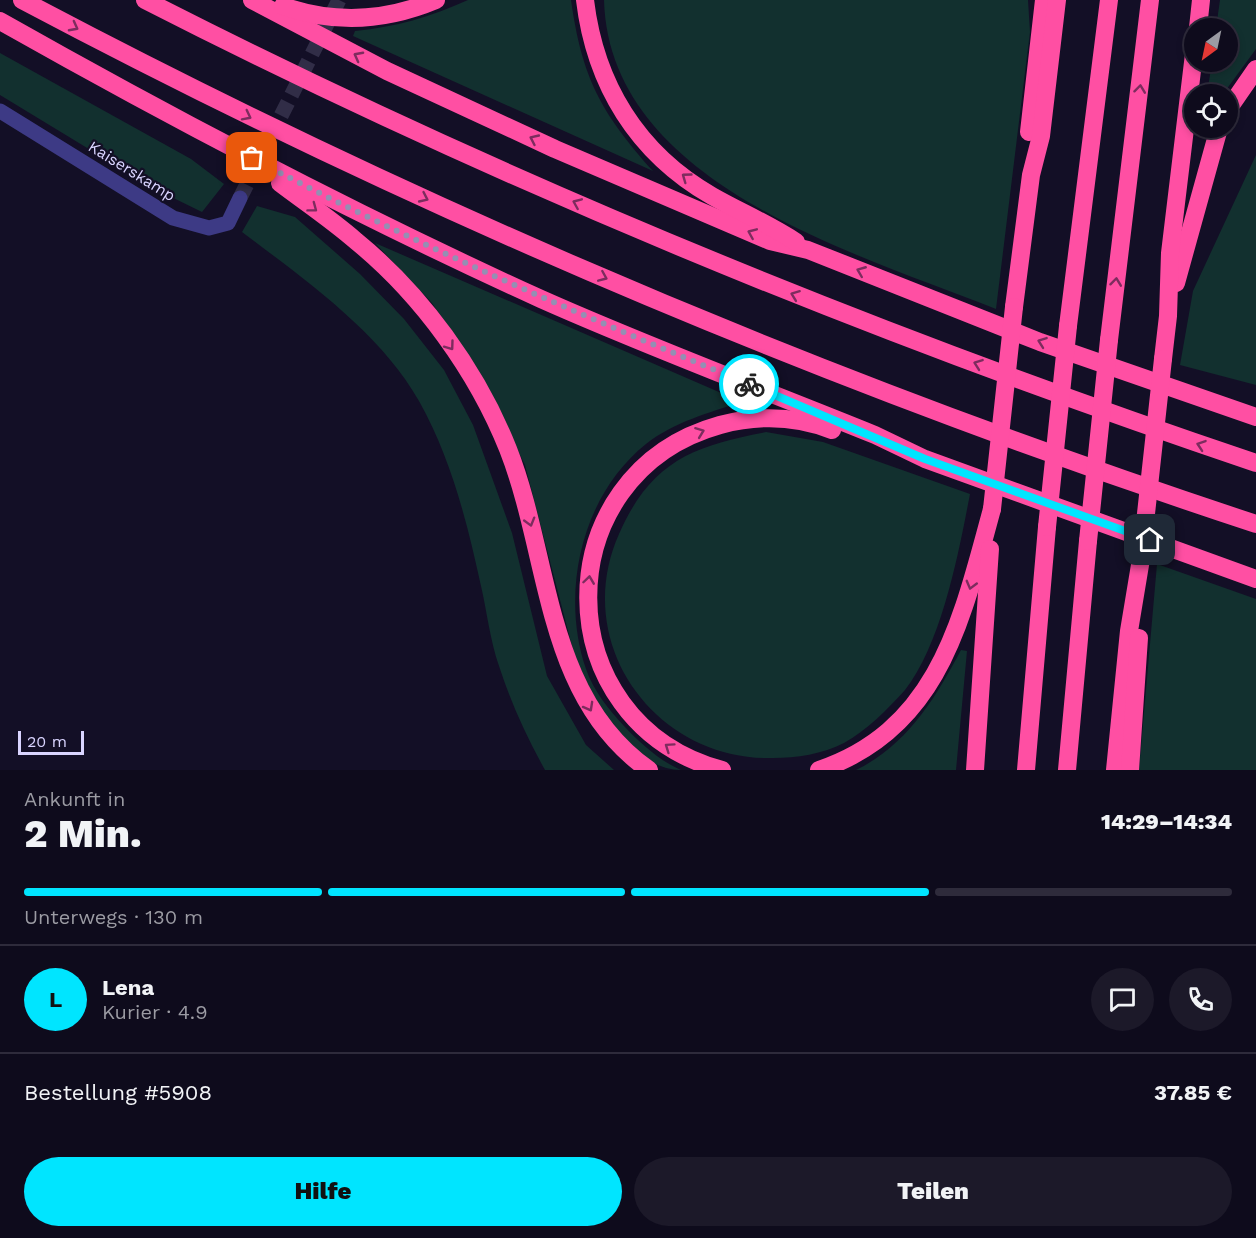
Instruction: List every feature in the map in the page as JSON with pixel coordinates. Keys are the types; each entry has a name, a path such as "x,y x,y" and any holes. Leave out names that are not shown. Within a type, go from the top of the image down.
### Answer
{"highway":[{"path":"22,0 262,124 546,254 758,342 982,429 1256,524"},
{"path":"145,0 357,104 546,190 767,285 1256,463"},
{"path":"252,0 387,71 555,149 770,241 808,250 1040,342 1256,417"},
{"path":"267,0 306,14 336,19 394,13 436,0"},
{"path":"585,0 589,33 600,70 617,104 640,136 672,167 710,195 774,228 808,250"},
{"path":"975,770 992,509 1030,175 1029,129 1044,0"},
{"path":"1030,175 1041,136 1057,0"},
{"path":"1026,770 1047,527 1068,326 1109,0"},
{"path":"1067,770 1109,340 1150,0"},
{"path":"1199,18 1202,0"},
{"path":"0,21 125,92 328,198 544,300 875,435 925,459"},
{"path":"1238,95 1256,69"},
{"path":"1115,770 1128,642 1141,559 1168,316 1170,253 1192,72"},
{"path":"1168,316 1215,138"},
{"path":"233,148 357,241 395,277 427,314 455,353 483,397 508,449 571,674 596,719 624,753 649,770"},
{"path":"722,770 699,764 670,749 639,723 612,690 595,651 589,617 588,585 594,551 617,499 637,474 667,447 698,431 735,421 765,417 811,422 870,445 925,459 1231,568 1256,579"},
{"path":"819,770 840,763 867,748 896,725 922,697 963,615 992,509"},
{"path":"1130,770 1138,671 1141,559"},
{"path":"1231,568 1256,574"}],"street":[{"name":"Kaiserskamp","path":"0,111 173,218 209,228 228,223 240,198"}],"green space":[{"path":"468,0 571,0 581,51 597,93 620,131 653,171 353,36 355,31 413,20"},
{"path":"604,0 1028,0 1030,32 996,309 876,263 812,235 749,202 693,164 648,118 617,64"},
{"path":"1220,0 1256,0 1256,49 1230,84 1209,84 1210,72 1238,72 1238,18 1217,18"},
{"path":"0,53 191,159 224,184 202,212 153,188 0,95"},
{"path":"1256,155 1256,385 1180,365 1193,291"},
{"path":"257,206 295,217 360,274 404,319 444,370 473,425 512,533 547,676 586,745 614,770 545,770 519,719 499,666 464,514 440,445 419,401 384,352 339,308 242,232"},
{"path":"375,243 742,402 668,430 646,444 624,465 606,490 592,518 582,548 576,578 575,609 578,640 593,685 613,713 637,739 658,757 681,770 662,767 645,757 628,743 600,707 573,650 525,465 477,368 432,303"},
{"path":"766,432 823,442 970,494 954,569 939,622 918,670 905,690 876,719 844,743 818,753 782,758 731,754 693,740 660,717 634,688 615,654 606,616 607,575 619,534 645,489 660,473 696,451 740,437"},
{"path":"1157,564 1256,599 1256,770 1139,770"},
{"path":"961,650 967,651 956,770 856,770 874,760 905,734 930,703"}],"tunnel":[{"path":"240,198 339,0"}],"way so far":[{"path":"252,158 328,198 544,300 749,384"}],"route":[{"path":"749,384 875,435 925,459 1150,540"}]}
